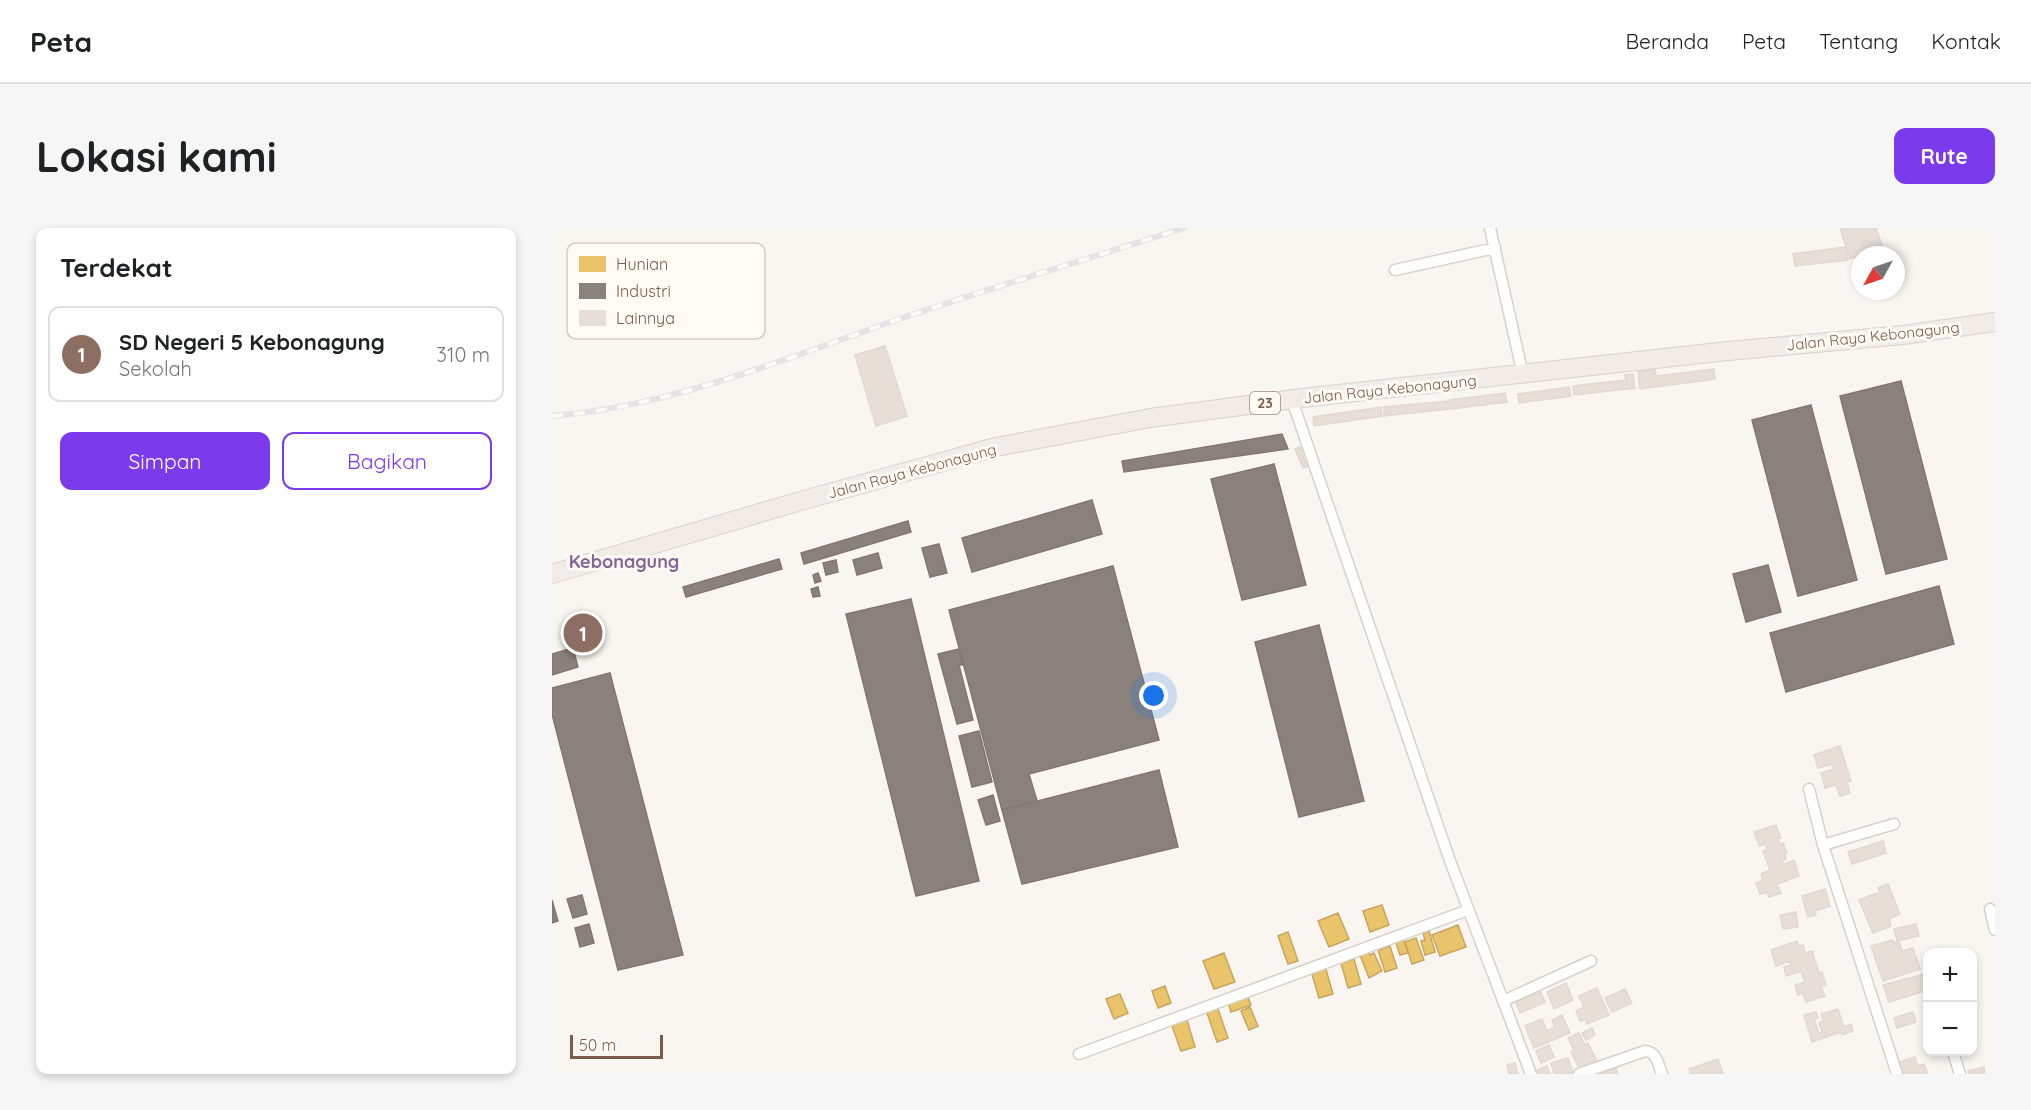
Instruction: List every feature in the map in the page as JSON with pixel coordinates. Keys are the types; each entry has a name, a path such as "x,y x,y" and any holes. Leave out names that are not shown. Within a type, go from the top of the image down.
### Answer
{"highway":[{"name":"Jalan Raya Kebonagung","path":"552,574 804,500 996,447 1150,418 1728,351 1903,335 1995,322"}],"street":[{"path":"1490,228 1523,375"},
{"path":"1395,270 1495,248"},
{"path":"1292,400 1468,910 1531,1074"},
{"path":"1809,789 1823,845 1897,1074"},
{"path":"1823,845 1894,824"},
{"path":"1989,909 1995,930"},
{"path":"1078,1054 1468,910"},
{"path":"1503,1001 1591,961"},
{"path":"1578,1074 1645,1051 1655,1056 1662,1074"},
{"path":"1954,1056 1960,1074"}],"building: Hunian":[{"path":"1382,905 1389,925 1370,932 1363,911"},
{"path":"1338,913 1349,939 1329,947 1318,921"},
{"path":"1458,925 1466,947 1440,956 1432,935"},
{"path":"1429,931 1435,952 1425,955 1421,941 1425,940 1423,933"},
{"path":"1288,932 1298,961 1288,964 1278,936"},
{"path":"1403,937 1408,953 1400,955 1395,940"},
{"path":"1416,938 1424,960 1412,964 1405,942"},
{"path":"1390,946 1397,968 1385,972 1378,950"},
{"path":"1368,951 1370,955 1374,953 1382,971 1369,978 1360,955"},
{"path":"1224,953 1235,982 1214,989 1203,961"},
{"path":"1354,959 1361,984 1348,988 1341,963"},
{"path":"1325,966 1333,994 1319,998 1311,971"},
{"path":"1165,986 1171,1003 1158,1008 1152,991"},
{"path":"1120,994 1128,1013 1114,1019 1106,999"},
{"path":"1247,995 1251,1005 1231,1012 1228,1002"},
{"path":"1217,1006 1228,1038 1217,1042 1206,1010"},
{"path":"1250,1007 1258,1026 1249,1030 1241,1011"},
{"path":"1180,1020 1180,1022 1187,1020 1195,1047 1181,1051 1171,1023"}],"building: Industri":[{"path":"1901,381 1947,559 1886,574 1840,396"},
{"path":"1811,405 1857,580 1798,596 1752,420"},
{"path":"1282,434 1288,449 1124,472 1122,461"},
{"path":"1274,464 1306,585 1242,600 1211,479"},
{"path":"1092,500 1102,534 972,572 962,538"},
{"path":"908,521 911,532 804,564 801,553"},
{"path":"939,544 947,573 930,577 922,548"},
{"path":"878,553 882,568 857,575 853,560"},
{"path":"779,559 782,569 686,597 683,587"},
{"path":"836,560 838,572 826,575 823,563"},
{"path":"1768,565 1781,612 1746,622 1733,574"},
{"path":"1113,566 1159,740 1029,774 1037,801 1002,810 949,610"},
{"path":"818,573 821,581 815,583 813,575"},
{"path":"1939,586 1954,644 1786,692 1770,633"},
{"path":"818,587 820,596 813,597 811,589"},
{"path":"911,599 979,881 916,896 846,614"},
{"path":"1319,625 1364,801 1299,817 1255,642"},
{"path":"573,648 578,667 552,675 552,654"},
{"path":"959,649 963,665 959,665 973,720 957,724 938,654"},
{"path":"610,673 683,955 618,970 552,714 552,688"},
{"path":"979,731 992,782 972,787 959,736"},
{"path":"1159,770 1178,847 1022,884 1002,810"},
{"path":"993,795 1000,821 986,825 978,800"},
{"path":"582,895 587,914 573,918 567,899"},
{"path":"552,900 558,921 552,923"},
{"path":"589,924 594,943 580,947 575,928"}],"building: Lainnya":[{"path":"1840,228 1876,228 1882,246 1851,246 1850,259"},
{"path":"1845,247 1848,260 1795,266 1793,254"},
{"path":"885,346 907,416 876,426 855,355"},
{"path":"1655,369 1656,376 1714,369 1715,379 1640,389 1638,372"},
{"path":"1633,374 1635,388 1574,395 1573,386 1626,380 1625,375"},
{"path":"1569,387 1571,396 1519,403 1518,394"},
{"path":"1505,393 1507,402 1451,409 1450,400"},
{"path":"1448,401 1449,409 1384,416 1384,407"},
{"path":"1381,407 1382,416 1314,426 1313,417"},
{"path":"1300,447 1307,467 1303,468 1295,449"},
{"path":"1840,746 1851,781 1847,782 1850,793 1840,796 1836,785 1825,788 1821,773 1834,769 1833,764 1818,768 1814,755"},
{"path":"1776,825 1781,838 1778,839 1780,845 1783,843 1787,853 1784,854 1786,859 1782,861 1783,865 1794,860 1799,876 1777,884 1781,893 1769,897 1767,892 1760,894 1756,883 1763,881 1761,874 1770,870 1763,851 1767,849 1765,844 1759,846 1754,832"},
{"path":"1883,841 1886,853 1852,864 1848,852"},
{"path":"1888,884 1900,914 1889,919 1891,926 1873,933 1859,900 1880,892 1878,888"},
{"path":"1825,889 1830,906 1815,911 1816,915 1808,917 1802,896"},
{"path":"1796,912 1798,927 1783,929 1780,915"},
{"path":"1916,924 1919,936 1897,941 1894,929"},
{"path":"1893,940 1894,943 1899,941 1902,951 1913,948 1920,969 1883,981 1871,946"},
{"path":"1797,941 1799,946 1803,945 1805,953 1812,951 1819,973 1822,972 1826,985 1821,987 1825,996 1806,1002 1803,993 1798,995 1795,985 1805,982 1801,971 1786,976 1784,967 1791,965 1790,961 1776,966 1771,950"},
{"path":"1923,974 1923,992 1889,1002 1883,985"},
{"path":"1566,983 1573,1000 1554,1009 1547,992"},
{"path":"1538,987 1545,1002 1520,1013 1514,998"},
{"path":"1597,988 1609,1015 1587,1024 1585,1019 1580,1021 1576,1011 1584,1007 1579,996"},
{"path":"1625,989 1632,1003 1612,1012 1605,998"},
{"path":"1838,1009 1844,1027 1851,1024 1853,1031 1842,1035 1841,1032 1812,1042 1804,1015 1816,1012 1818,1018 1814,1019 1819,1033 1822,1032 1819,1023 1823,1021 1821,1014"},
{"path":"1913,1012 1916,1022 1897,1028 1894,1018"},
{"path":"1562,1015 1570,1033 1534,1048 1525,1026 1542,1019 1547,1031 1555,1027 1552,1020"},
{"path":"1592,1028 1595,1035 1586,1040 1582,1033"},
{"path":"1579,1033 1585,1045 1588,1043 1597,1061 1580,1070 1571,1052 1574,1050 1568,1038"},
{"path":"1549,1045 1554,1057 1541,1063 1536,1051"},
{"path":"1915,1057 1918,1066 1924,1064 1928,1074 1900,1074 1895,1064"},
{"path":"1568,1058 1573,1073 1554,1074 1551,1063"},
{"path":"1718,1059 1723,1074 1691,1074 1689,1069"},
{"path":"1515,1063 1518,1074 1509,1074 1507,1065"},
{"path":"1547,1066 1550,1074 1536,1074 1535,1071"},
{"path":"1984,1067 1985,1074 1969,1074 1968,1071"},
{"path":"1616,1068 1618,1074 1598,1074"}],"railway":[{"path":"552,416 637,403 721,381 922,311 1184,228"}],"place":[{"name":"SD Negeri 5 Kebonagung","path":"583,633"}],"district":[{"name":"Kebonagung","path":"624,561"}]}
